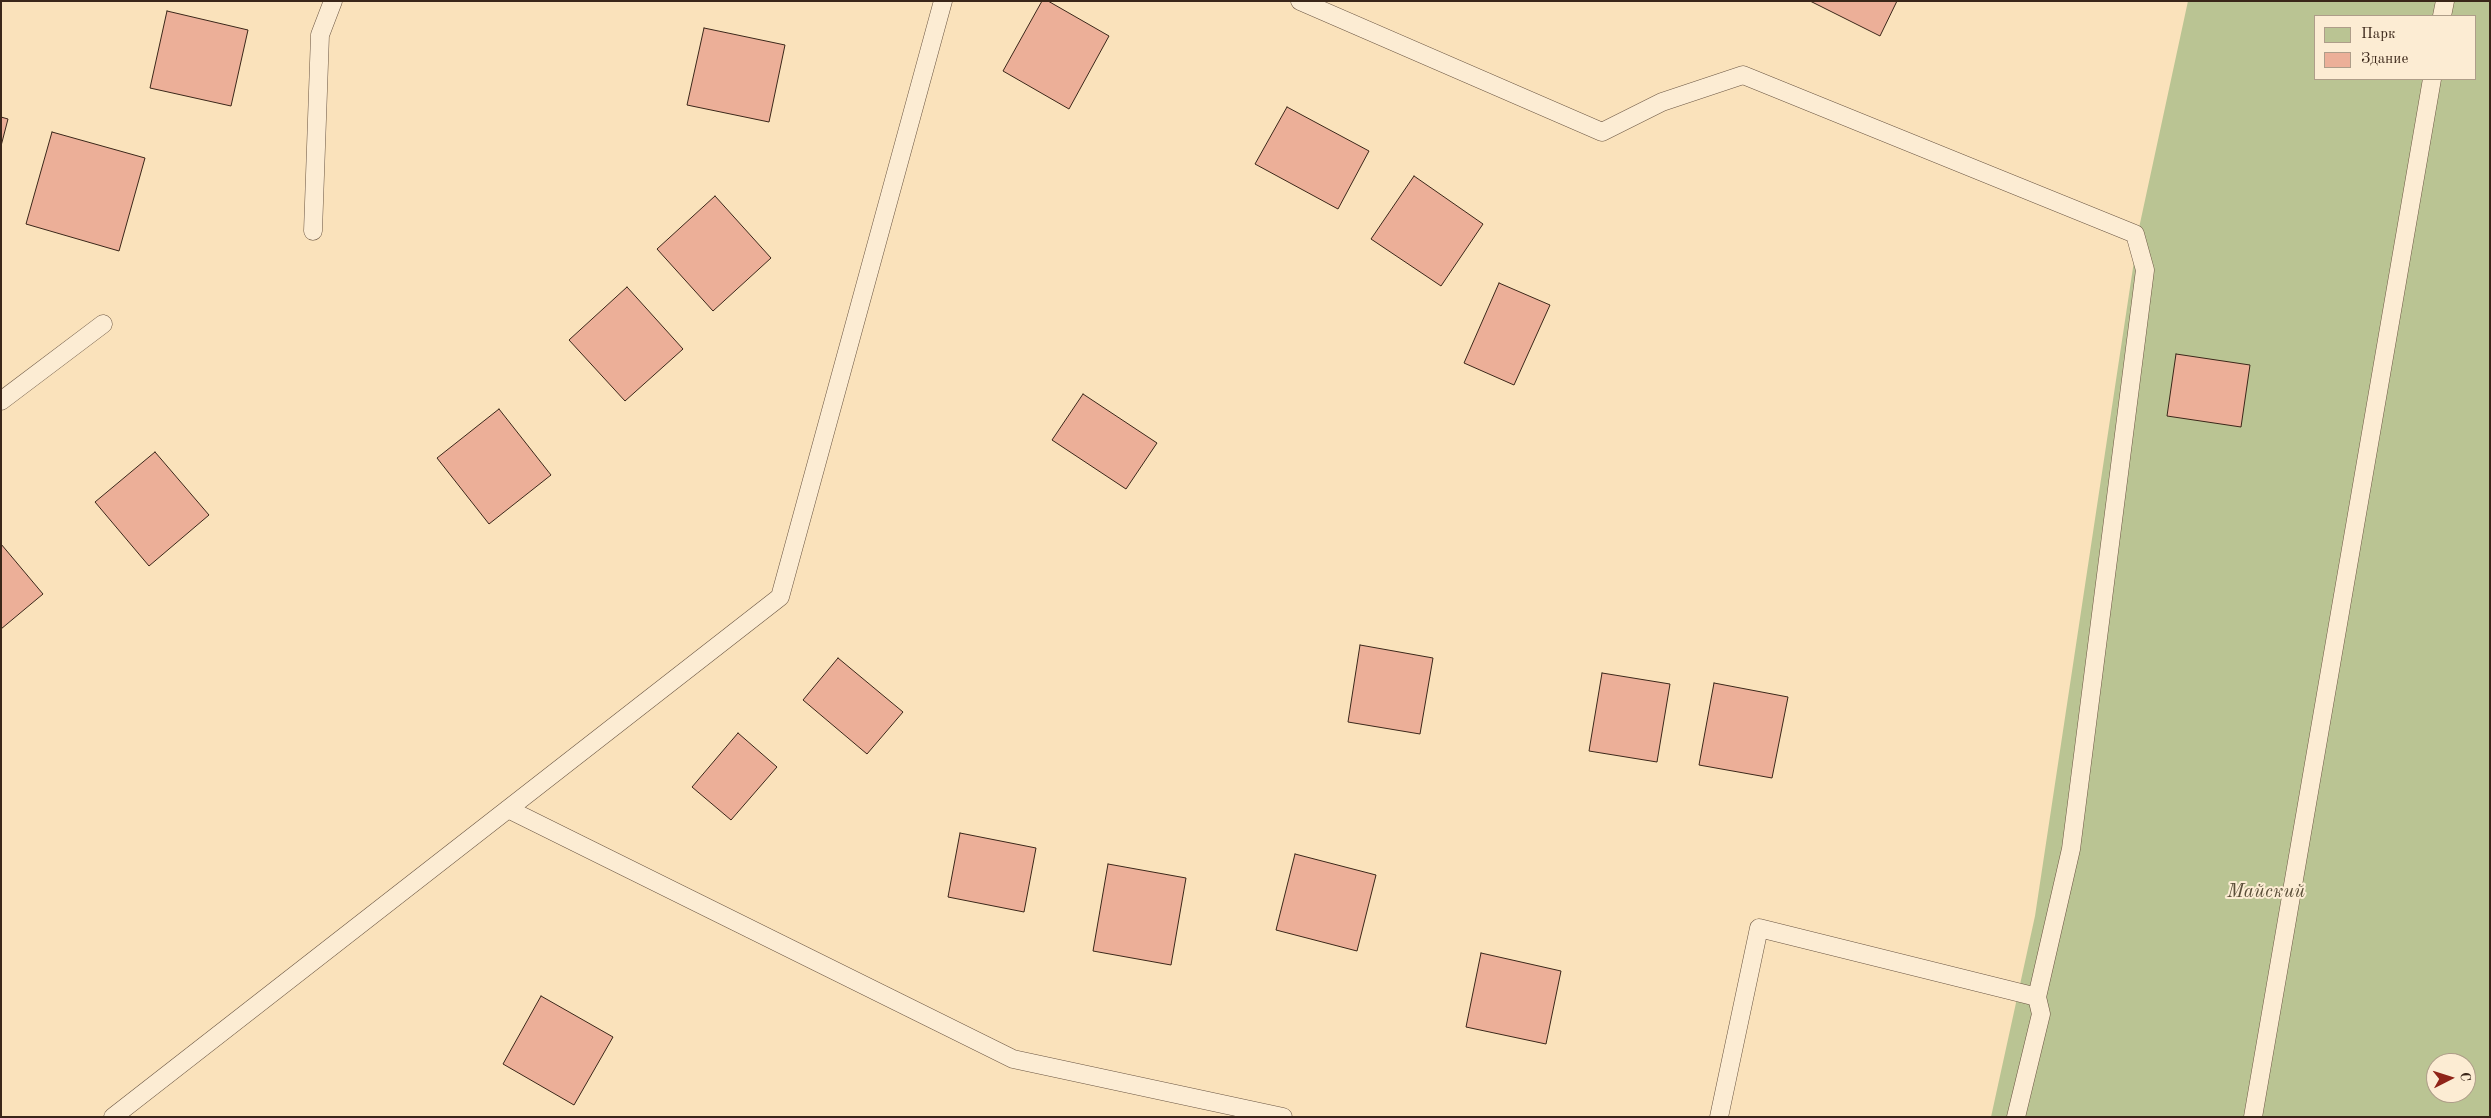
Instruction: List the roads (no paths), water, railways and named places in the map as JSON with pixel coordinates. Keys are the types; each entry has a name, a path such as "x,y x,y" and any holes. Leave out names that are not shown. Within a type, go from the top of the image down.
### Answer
{"lane":[{"path":"313,231 320,35 333,1"},
{"path":"113,1117 780,598 943,1"},
{"path":"1300,1 1602,132 1662,102 1743,75 2135,234 2145,270 2072,849 2037,997 2041,1014 2016,1117"},
{"path":"2442,15 2445,1"},
{"path":"2253,1117 2432,80"},
{"path":"1,401 103,324"},
{"path":"508,809 1013,1058 1283,1117"},
{"path":"1719,1117 1759,928 2037,997"}],"park label":[{"name":"Майский","path":"2266,892"}]}
